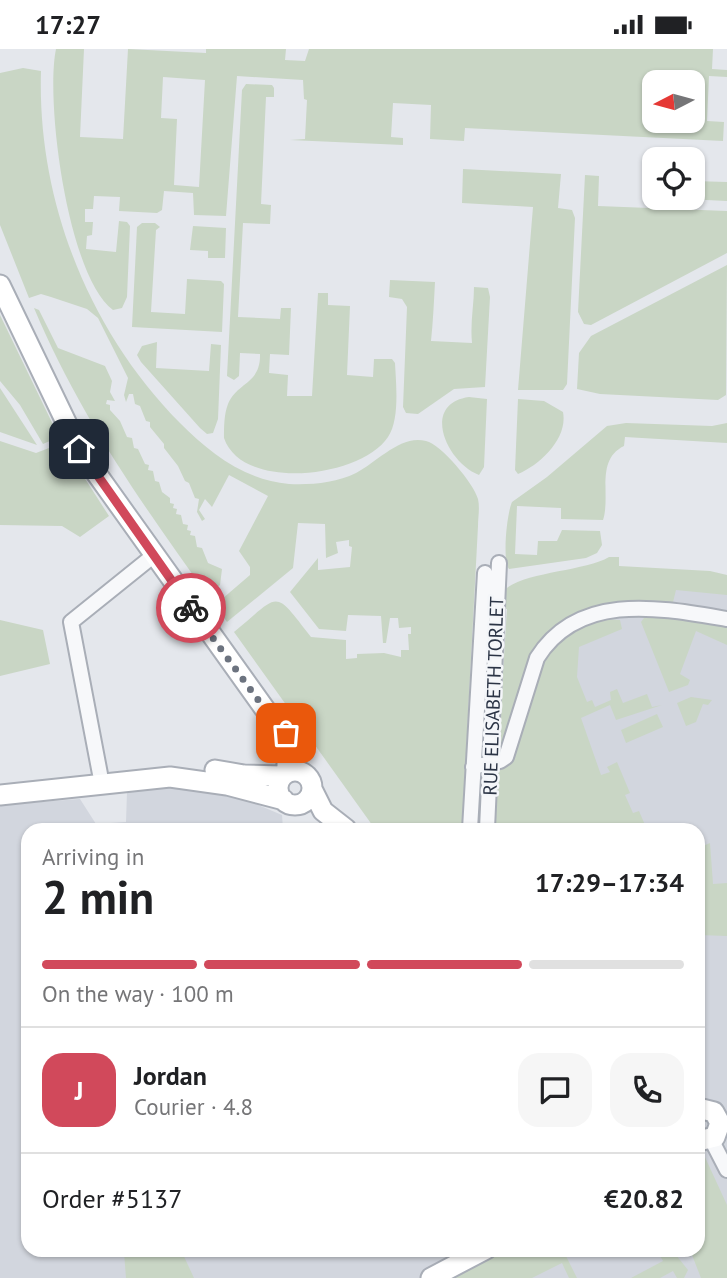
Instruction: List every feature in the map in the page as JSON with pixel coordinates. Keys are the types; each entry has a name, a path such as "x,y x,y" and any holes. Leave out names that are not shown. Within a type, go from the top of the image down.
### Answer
{"main road":[{"path":"0,285 79,449 272,719 307,800 289,802"},
{"path":"0,784 100,774 205,768 244,775 297,778 323,811 338,823"},
{"path":"0,795 170,778 227,785 289,802 311,813 322,823"},
{"path":"289,802 279,785 297,778"},
{"path":"705,1109 723,1118 718,1132 705,1140"},
{"path":"431,1278 471,1257"}],"street":[{"path":"100,774 71,622 153,556"},
{"name":"RUE ELISABETH TORLET","path":"487,823 499,563"},
{"name":"RUE ELISABETH TORLET","path":"470,823 485,573"},
{"path":"473,767 500,761 509,752 537,658 570,623 590,616 638,607 727,619"},
{"path":"705,1140 727,1170"}],"shaded area":[{"path":"727,582 727,1278 0,1278 0,805 80,799 95,823 21,823 21,1257 705,1257 705,823 495,823 507,609"},
{"path":"168,786 227,792 282,815 283,823 111,823 126,822 127,792"}],"green space":[{"path":"56,49 84,49 80,137 123,139 128,49 206,53 206,49 286,49 285,60 305,61 309,49 713,49 712,69 727,70 727,77 709,76 707,121 724,122 723,141 465,128 464,141 430,139 431,105 393,103 391,137 403,138 403,145 290,140 305,139 307,100 304,99 303,80 237,76 226,216 194,215 193,193 164,191 162,210 157,213 119,211 120,197 94,196 93,209 85,209 85,222 93,222 92,235 87,236 86,249 116,252 119,221 127,222 130,226 127,297 122,308 113,310 97,291 72,227 63,187 53,74","holes":["163,77 205,80 199,187 174,185 177,119 161,118"]},
{"path":"23,68 41,71 42,120 48,168 59,215 75,261 95,305 119,347 148,387 191,434 243,471 289,484 315,484 340,479 356,473 407,441 426,441 448,457 475,492 479,512 462,823 371,823 234,632 261,609 276,601 290,610 311,637 346,640 346,659 357,658 357,654 384,653 401,657 401,650 409,650 408,634 411,634 411,627 399,628 398,618 390,618 386,643 383,643 381,616 348,615 346,631 319,629 290,592 318,558 318,570 350,567 352,547 349,546 349,540 336,542 338,553 326,558 325,524 298,523 293,568 227,622 215,605 250,575 250,567 239,551 268,496 229,475 212,507 205,499 199,510 205,519 202,521 197,512 199,499 195,498 189,483 185,481 164,444 150,427 150,422 146,421 140,406 135,404 133,394 129,394 126,402 124,395 128,378 98,318 87,309 41,294 29,298 0,225 0,73"},
{"path":"246,84 272,85 274,88 274,97 266,97 261,204 271,205 270,224 243,223 238,317 280,319 281,308 291,308 289,355 270,354 269,373 288,375 287,396 312,396 318,293 328,293 328,305 350,306 347,375 373,377 374,359 392,359 395,363 396,411 388,437 374,451 354,462 329,470 277,472 253,466 235,455 224,438 228,404 257,371 260,354 240,353 239,376 234,380 227,376 242,90"},
{"path":"463,169 561,174 558,208 572,210 575,218 567,384 563,390 518,390 533,207 462,203"},
{"path":"585,175 599,176 598,206 642,208 642,210 727,211 727,253 591,325 584,324 578,312"},
{"path":"705,181 727,182 727,201 705,200"},
{"path":"142,223 155,223 160,227 156,230 151,312 185,314 187,279 221,281 224,284 222,332 132,327 137,227"},
{"path":"193,226 226,228 225,258 208,258 208,251 190,250"},
{"path":"727,265 726,395 718,400 600,394 577,389 579,353 591,336"},
{"path":"390,280 435,282 431,341 472,343 474,287 488,288 490,297 485,387 454,389 418,414 406,413 403,407 407,307 402,299 389,297"},
{"path":"34,308 39,310 58,348 105,366 112,381 110,392 115,401 107,400 106,404 110,405 110,410 120,421 127,437 132,438 134,448 138,449 145,464 149,465 148,470 153,471 155,481 159,482 162,492 170,498 170,503 174,504 176,514 181,515 183,524 188,525 187,530 191,531 190,535 195,536 197,547 202,548 208,563 222,569 220,585 208,596 159,527 91,421 51,347"},
{"path":"0,315 59,437 43,444 20,405 0,381"},
{"path":"157,342 156,368 209,371 211,344 221,345 218,419 213,433 207,434 200,428 141,362 137,355 142,346"},
{"path":"0,388 37,445 0,432"},
{"path":"469,397 487,399 484,467 479,475 457,459 449,447 442,422 445,410 454,402"},
{"path":"518,399 544,401 563,412 563,422 551,449 535,464 518,474 515,470"},
{"path":"626,423 712,426 727,423 727,443 625,437 624,446 615,452 607,469 603,520 561,519 561,508 517,506 515,554 537,555 538,541 557,541 562,530 600,531 602,545 597,553 586,558 509,569 506,536 512,502 547,477 607,426"},
{"path":"0,441 36,453 62,443 109,516 80,537 62,526 0,525"},
{"path":"609,557 619,557 619,566 710,571 727,575 727,595 676,590 673,602 633,601 611,604 590,609 553,627 539,641 529,659 515,714 502,752 498,755 507,609 501,609 502,593 510,586 535,576 584,566"},
{"path":"647,614 727,625 727,645 696,631 680,674 690,680 688,685 669,692 641,622"},
{"path":"606,619 620,620 622,629 579,647 577,677 587,702 592,700 595,707 611,700 610,692 617,689 623,703 647,694 652,707 662,705 616,720 610,705 581,718 601,775 610,772 607,767 617,762 630,793 625,795 633,813 639,811 644,823 495,823 498,771 508,763 547,649 578,627"},
{"path":"0,620 43,630 50,664 0,676"},
{"path":"691,697 712,700 708,705 703,704 696,722 686,726 677,703"},
{"path":"657,714 663,727 626,743 621,730"},
{"path":"710,843 713,884 727,883 727,936 705,935 705,845"},
{"path":"705,1157 727,1205 727,1278 701,1278 693,1257 705,1257"},
{"path":"124,1257 184,1257 194,1278 126,1278"},
{"path":"493,1257 566,1257 577,1278 569,1278 562,1263 532,1278 453,1278"},
{"path":"661,1257 678,1257 688,1270 684,1278 677,1278 673,1271 660,1278 631,1278 663,1261"}],"way so far":[{"path":"191,608 272,719 286,733"}],"route":[{"path":"79,449 191,608"}]}
